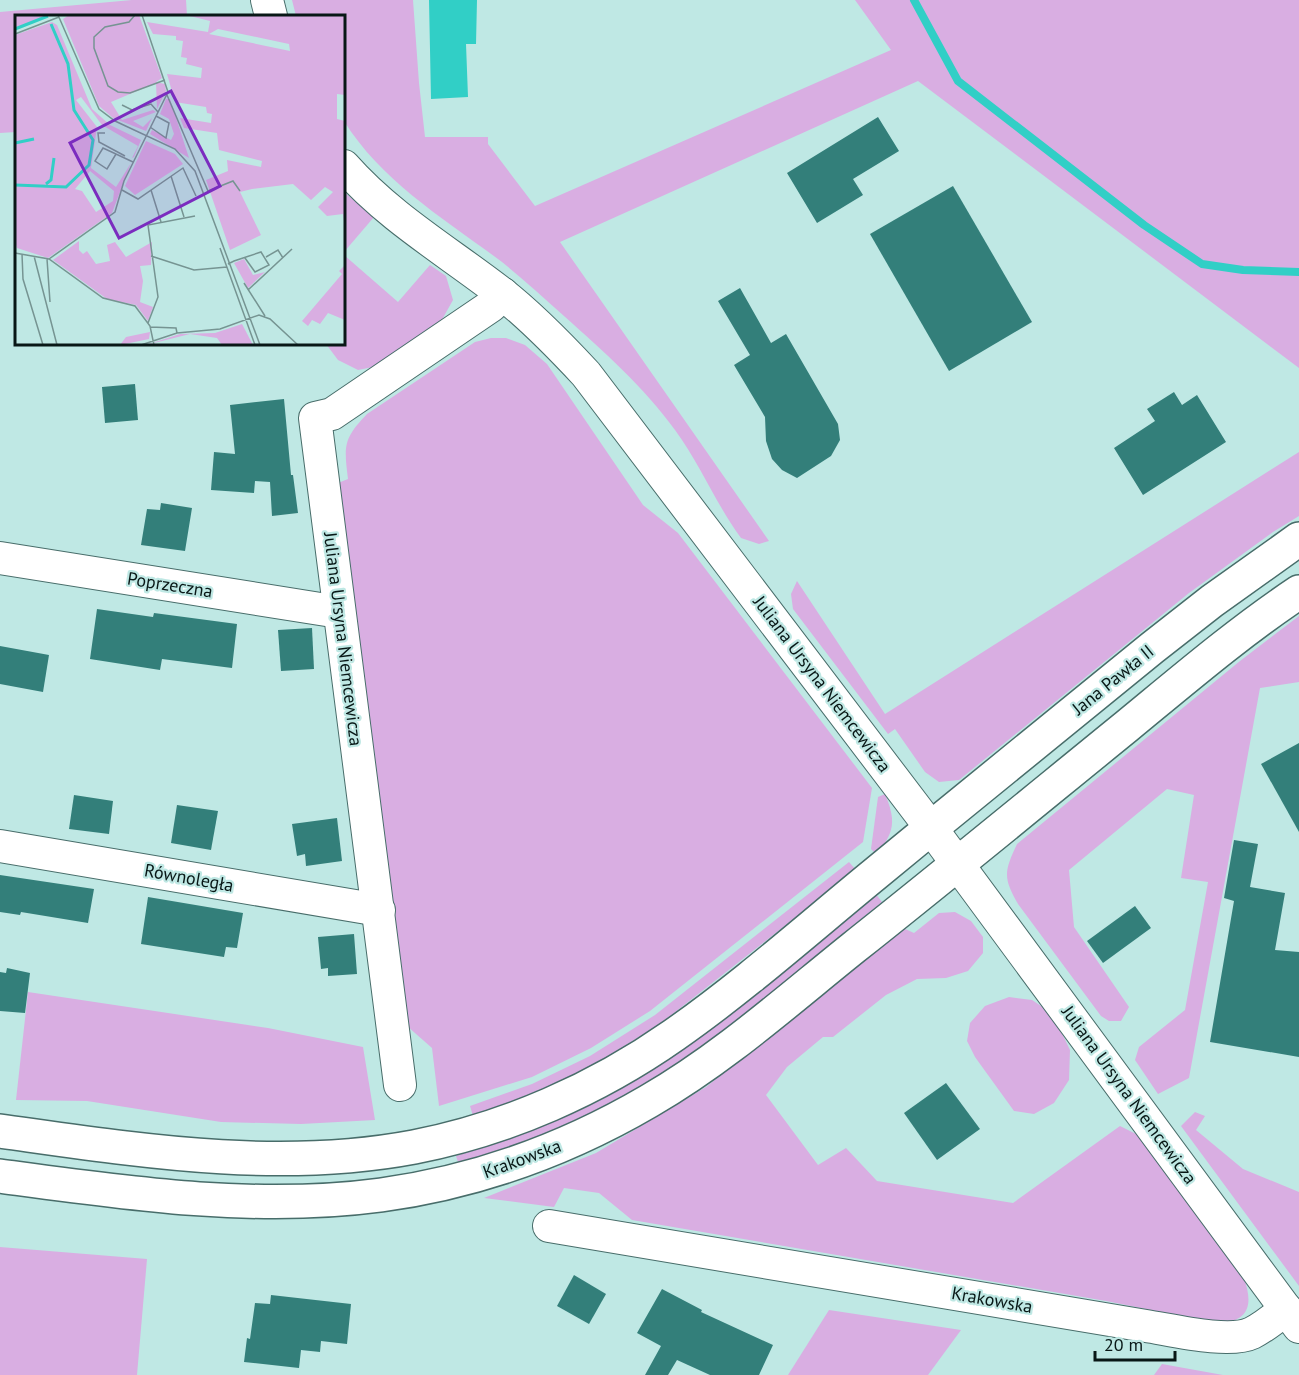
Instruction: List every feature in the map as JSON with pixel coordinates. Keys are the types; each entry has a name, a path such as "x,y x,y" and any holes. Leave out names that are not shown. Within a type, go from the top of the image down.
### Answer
{"main road":[{"name":"Jana Pawła II","path":"931,828 1212,601 1299,539"},
{"path":"958,864 1238,636 1299,592"},
{"path":"0,1131 164,1153 236,1158 314,1159 414,1147 521,1117 580,1091 658,1046 734,989 931,828"},
{"name":"Krakowska","path":"0,1176 124,1193 213,1200 305,1201 381,1195 435,1185 517,1163 600,1128 649,1101 697,1070 755,1027 958,864"}],"street":[{"path":"267,0 271,15"},
{"name":"Juliana Ursyna Niemcewicza","path":"345,167 382,205 503,294 586,374 958,864 1292,1318"},
{"name":"Juliana Ursyna Niemcewicza","path":"400,1084 315,418 332,414 490,306 503,294"},
{"name":"Poprzeczna","path":"0,558 339,612"},
{"name":"Równoległa","path":"0,846 379,910"},
{"name":"Krakowska","path":"549,1226 1146,1326 1219,1336 1241,1337 1292,1318"}],"shaded area":[{"path":"132,0 186,0 187,15 15,15 15,132 0,133 0,12"},
{"path":"292,0 413,0 425,137 488,137 488,144 535,206 891,50 855,0 1299,0 1299,368 918,81 560,242 769,541 759,544 741,538 684,443 637,384 518,275 416,199 359,143 345,122 345,15 296,15"},
{"path":"345,193 374,217 345,251"},
{"path":"345,256 398,302 430,265 446,276 453,300 439,325 378,366 358,370 338,360 327,345 345,345"},
{"path":"491,338 506,338 525,345 547,364 643,505 678,533 872,788 863,842 650,1011 591,1048 532,1077 439,1106 432,1048 407,1026 338,483 348,479 346,451 349,437 367,414 475,342"},
{"path":"1299,452 1299,516 1273,532 1189,593 959,780 939,782 925,772 895,729 888,734 793,609 791,594 797,581 885,714"},
{"path":"1299,616 1299,682 1260,688 1189,1078 1158,1094 1135,1060 1139,1047 1185,1010 1208,882 1181,878 1194,795 1167,789 1069,870 1074,927 1129,1007 1121,1021 1109,1021 1101,1016 1018,904 1008,881 1010,861 1017,844 1240,661"},
{"path":"885,794 891,811 892,826 887,839 876,854 871,849 878,797"},
{"path":"849,862 856,870 660,1024 594,1065 529,1097 473,1116 470,1106 532,1084 590,1056 655,1015"},
{"path":"875,893 882,902 733,1023 655,1078 614,1103 558,1131 459,1165 456,1156 567,1116 609,1096 662,1063 724,1017"},
{"path":"955,912 971,921 983,937 983,953 968,971 946,978 917,979 886,995 833,1037 823,1037 787,1067 766,1095 818,1165 846,1148 877,1181 1013,1203 1120,1126 1138,1135 1244,1278 1248,1303 1247,1309 1238,1319 1220,1324 1106,1301 632,1220 599,1193 564,1188 554,1207 484,1198 596,1153 706,1087 903,928 914,933 939,913"},
{"path":"28,992 268,1028 363,1047 375,1120 301,1124 221,1122 87,1101 16,1100"},
{"path":"1009,997 1032,1000 1047,1010 1058,1025 1070,1050 1069,1080 1054,1103 1034,1114 1014,1111 975,1057 967,1041 970,1023 985,1006"},
{"path":"1195,1112 1205,1116 1196,1130 1243,1169 1299,1192 1299,1286 1181,1126"},
{"path":"0,1247 147,1259 137,1375 0,1375"},
{"path":"829,1310 961,1330 928,1375 788,1375"},
{"path":"1162,1364 1223,1375 1154,1375"}],"water":[{"path":"429,0 477,0 476,44 466,44 468,97 431,99"}],"building":[{"path":"878,117 899,151 853,179 863,195 817,223 787,173"},
{"path":"953,186 1032,322 949,371 870,234"},
{"path":"740,288 771,343 786,334 838,424 840,440 831,456 797,478 782,470 772,459 766,441 765,417 734,365 750,355 718,301"},
{"path":"135,384 138,420 105,423 102,387"},
{"path":"1174,392 1182,405 1197,395 1226,442 1143,495 1114,448 1155,421 1147,409"},
{"path":"284,399 291,475 293,475 298,513 272,516 270,482 255,481 254,493 211,490 214,452 235,454 230,405"},
{"path":"161,503 192,508 185,551 141,545 147,509 160,510"},
{"path":"97,609 153,617 154,613 237,624 232,668 162,659 160,670 90,659"},
{"path":"312,628 314,669 281,671 278,630"},
{"path":"0,646 49,655 43,692 0,684"},
{"path":"1299,743 1299,832 1261,764"},
{"path":"74,795 113,801 109,834 69,829"},
{"path":"177,805 218,811 211,850 171,843"},
{"path":"337,818 342,861 306,866 305,854 297,856 292,824"},
{"path":"1234,840 1258,844 1250,887 1285,893 1275,950 1299,952 1299,1057 1210,1042 1234,901 1224,898"},
{"path":"0,875 94,889 88,923 21,912 20,915 0,912"},
{"path":"148,897 243,913 237,948 226,947 224,957 141,944"},
{"path":"1135,906 1151,928 1103,963 1087,941"},
{"path":"354,934 357,974 328,976 328,968 321,969 318,937"},
{"path":"7,968 30,973 25,1013 0,1011 0,972 6,973"},
{"path":"946,1083 980,1129 937,1160 904,1113"},
{"path":"574,1275 606,1294 589,1324 557,1306"},
{"path":"662,1289 702,1310 701,1312 773,1345 759,1375 710,1375 677,1360 668,1375 645,1375 661,1346 637,1333"},
{"path":"271,1295 351,1304 347,1344 321,1341 320,1352 301,1350 299,1368 244,1362 255,1303 270,1304"}],"waterway":[{"path":"914,0 958,81 1144,225 1202,264 1243,270 1299,272"}]}
